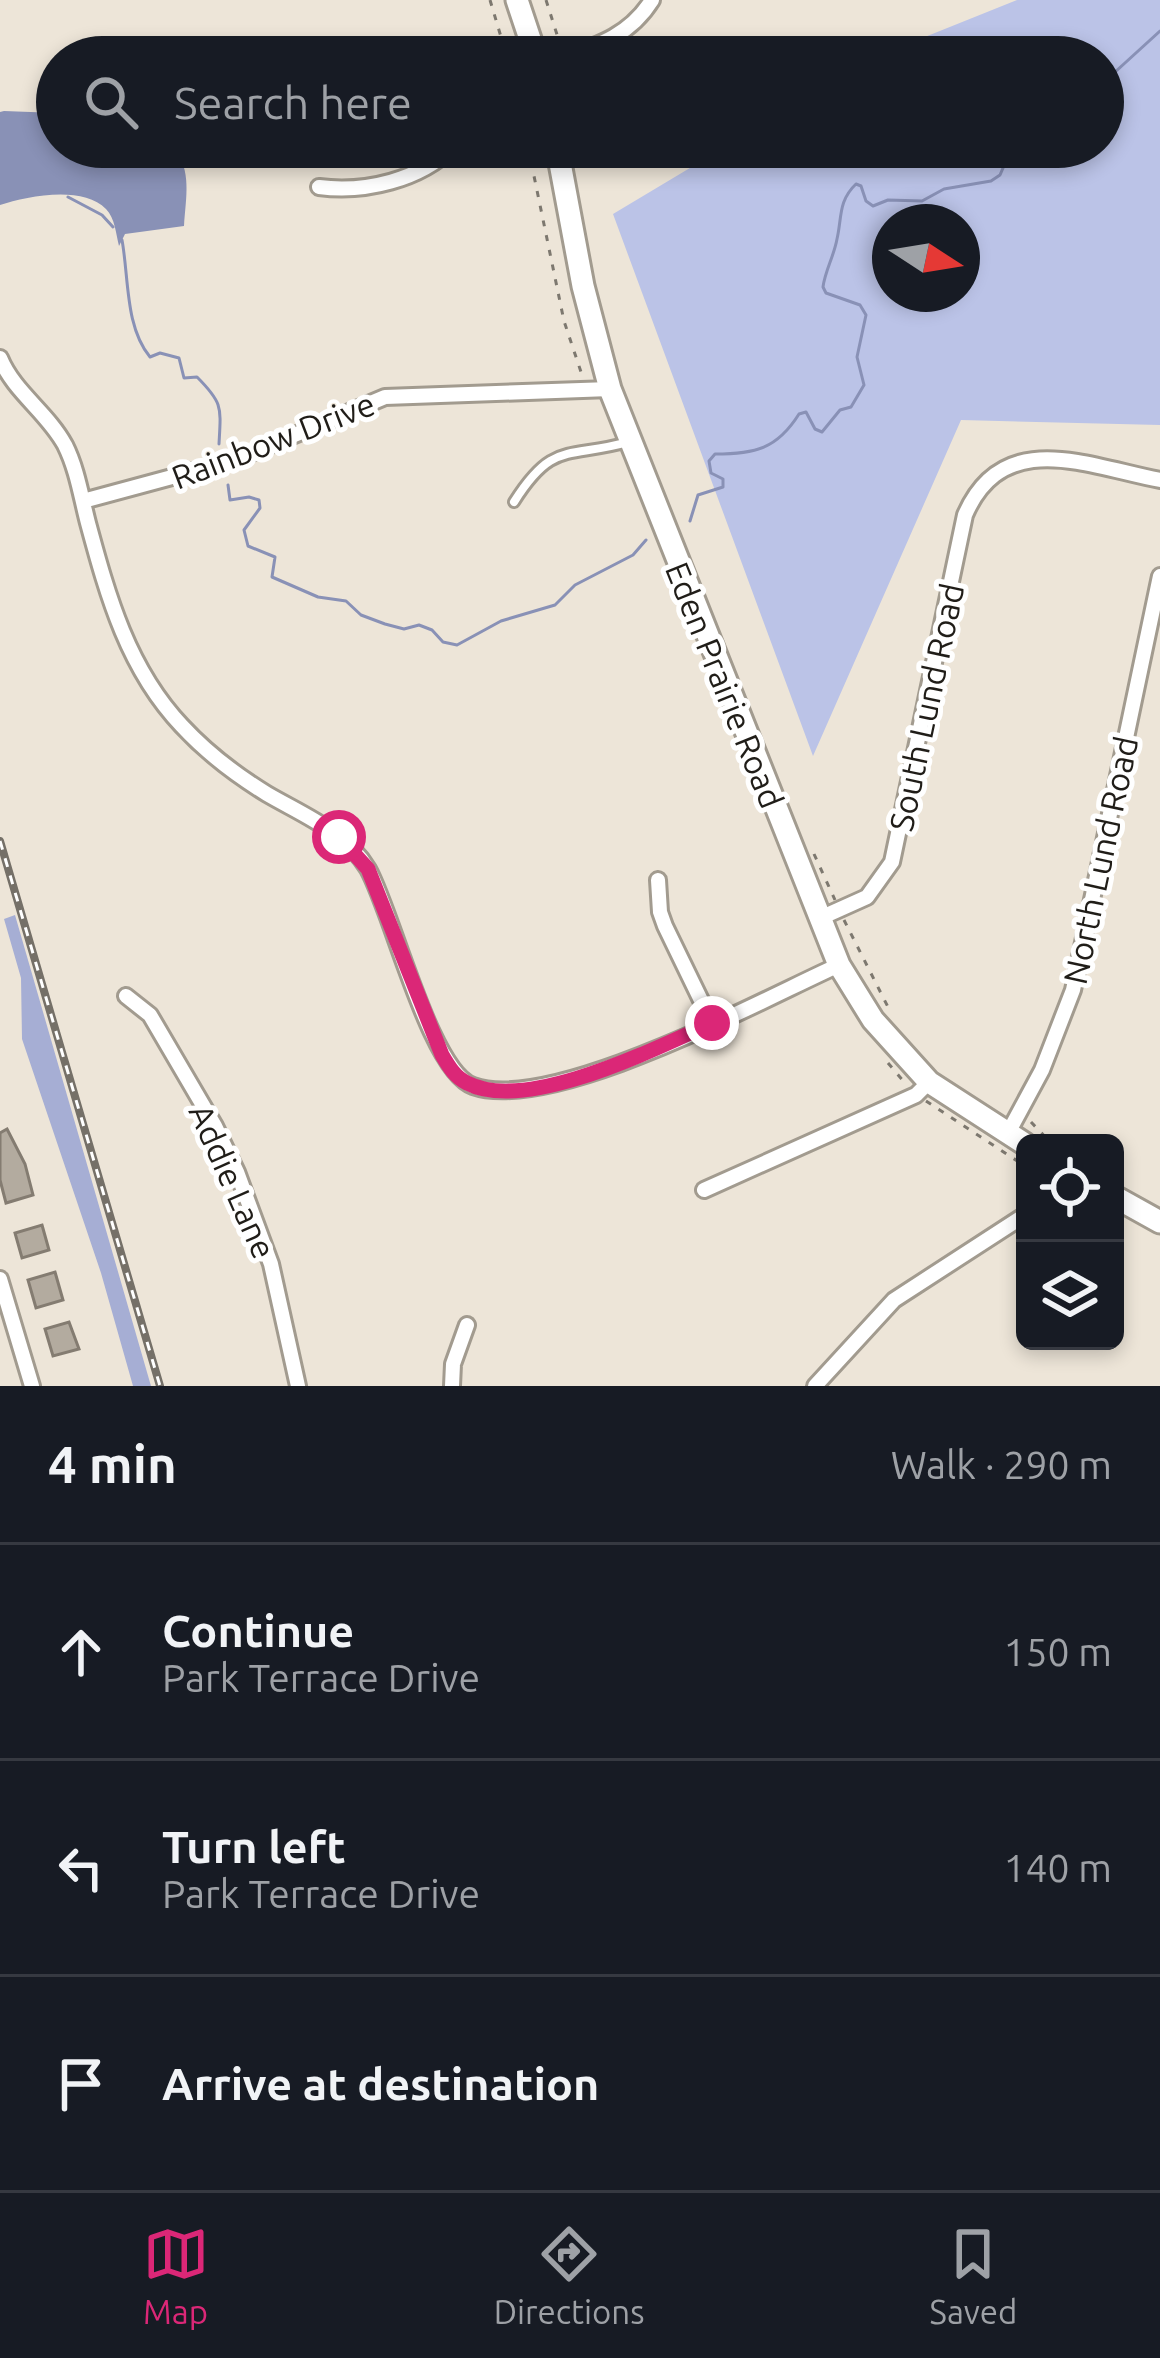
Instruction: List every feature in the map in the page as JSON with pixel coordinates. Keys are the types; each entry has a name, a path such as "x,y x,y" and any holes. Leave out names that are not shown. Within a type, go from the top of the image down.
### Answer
{"main road":[{"path":"517,0 529,36"},
{"name":"Eden Prairie Road","path":"561,168 599,390 629,442 829,915 838,965 873,1020 929,1082 1017,1130"},
{"path":"1124,1202 1160,1222"}],"street":[{"path":"618,36 652,0"},
{"path":"319,187 353,189 427,168"},
{"path":"1,358 16,386 51,423 65,446 119,626 155,693 221,762 355,851 377,889 442,1055 461,1081 492,1090 557,1083 609,1068 838,965"},
{"name":"Rainbow Drive","path":"83,501 235,460 385,397 599,390"},
{"name":"South Lund Road","path":"829,915 867,897 892,862 965,515 986,480 1001,467 1032,458 1160,480"},
{"name":"North Lund Road","path":"1017,1130 1073,990 1160,576"},
{"path":"658,880 660,912 712,1023"},
{"name":"Addie Lane","path":"126,996 150,1015 237,1172 271,1264 298,1386"},
{"path":"704,1190 916,1094 929,1082"},
{"path":"815,1386 894,1300 1016,1220"},
{"path":"0,1279 32,1386"},
{"path":"452,1386 453,1364 467,1325"}],"lane":[{"path":"514,502 541,467 563,451 629,442"}],"path":[{"path":"490,0 501,36"},
{"path":"546,0 557,36"},
{"path":"532,168 564,321 599,390"},
{"path":"804,837 829,915 892,1015"}],"shaded area":[{"path":"1017,0 1160,0 1160,425 961,420 813,756 613,214 690,168 1124,168 1124,36 927,36"},
{"path":"0,112 36,112 36,168 184,168 184,226 125,234 119,246 109,213 84,197 39,196 0,205"},
{"path":"15,915 151,1386 133,1386 101,1273 22,1039 21,978 4,919"}],"building":[{"path":"7,1129 25,1164 33,1195 6,1203 0,1180 0,1133"},
{"path":"42,1225 49,1250 22,1258 15,1233"},
{"path":"55,1272 63,1300 36,1308 28,1280"},
{"path":"69,1322 79,1349 53,1356 45,1329"}],"waterway":[{"path":"1124,64 1160,31"},
{"path":"690,521 698,495 723,487 723,479 711,473 709,461 715,454 764,447 806,412 822,432 840,410 851,407 864,385 857,357 866,315 860,305 826,293 823,287 850,190 861,186 873,206 888,200 922,201 944,189 991,181 1003,168"},
{"path":"68,197 102,215 113,227"},
{"path":"122,240 132,317 142,345 150,357 160,353 179,358 184,378 197,377 212,393 220,413 219,444"},
{"path":"228,485 230,500 259,500 260,508 244,530 248,546 275,557 272,577 318,597 346,601 361,615 385,624 404,629 419,625 443,642 457,645 501,621 555,605 575,585 633,555 646,540"}],"railway":[{"path":"0,841 160,1386"}],"route":[{"path":"339,837 368,869 442,1055 461,1081 492,1090 592,1075 712,1023"}]}
